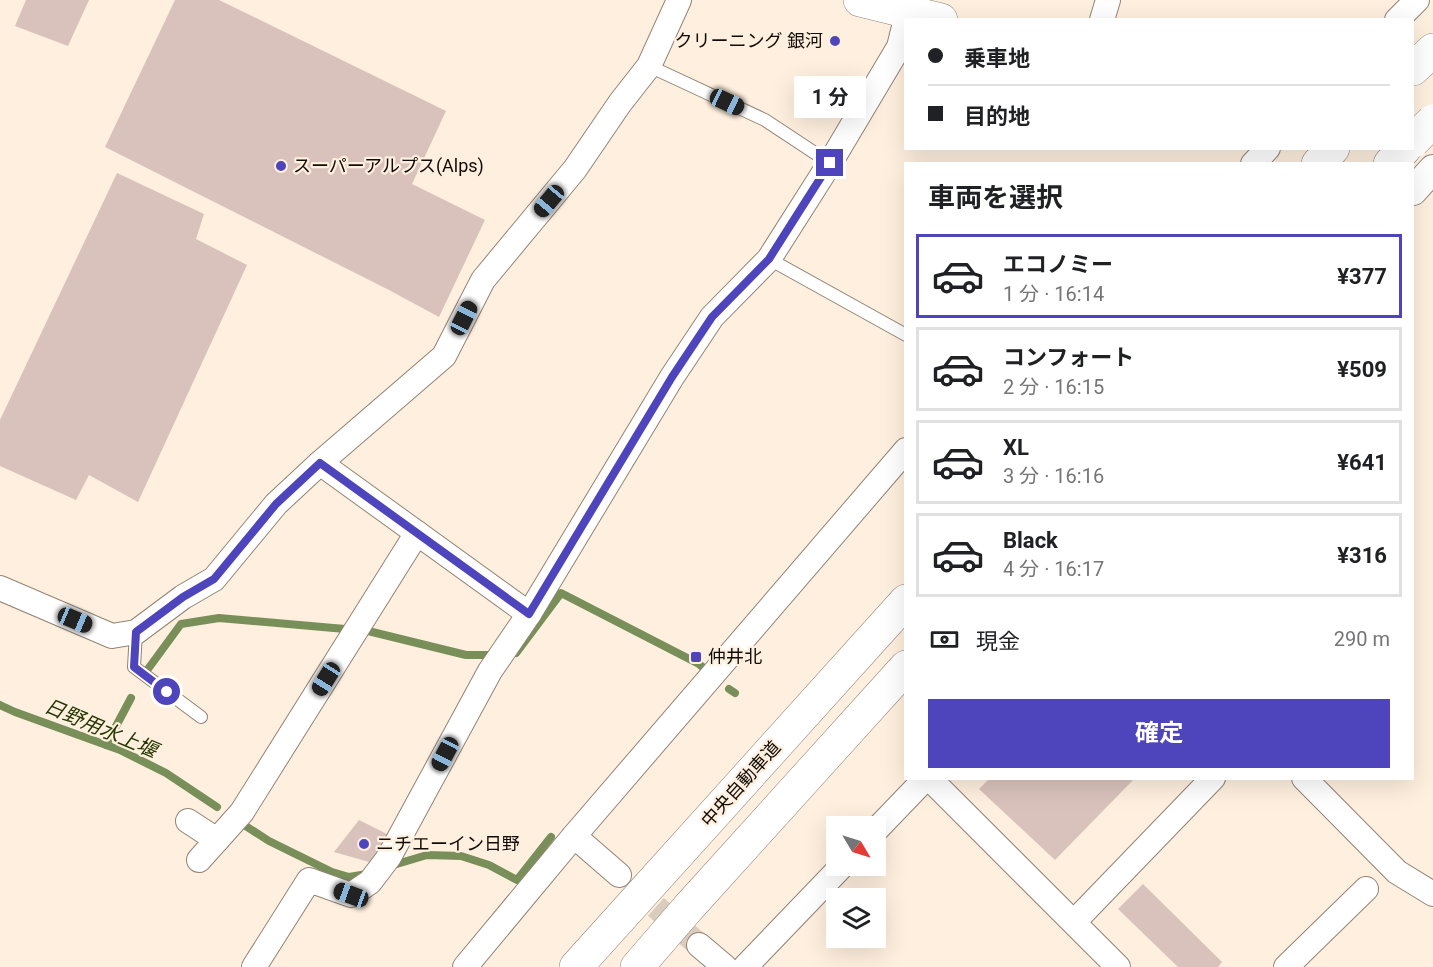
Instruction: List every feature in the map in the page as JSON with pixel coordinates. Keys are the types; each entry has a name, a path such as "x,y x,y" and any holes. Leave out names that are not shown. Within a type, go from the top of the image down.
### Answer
{"main road":[{"path":"860,0 910,6 937,18"},
{"path":"1414,68 1433,50"},
{"path":"1414,140 1433,121"},
{"path":"1414,124 1433,129"},
{"path":"1320,162 1331,150"},
{"path":"1392,162 1403,150"},
{"name":"中央自動車道","path":"576,967 904,603"},
{"path":"637,967 904,669"}],"street":[{"path":"0,588 112,636 136,632 183,597 214,579 276,504 444,356 483,280 575,169 620,103 649,66 679,0"},
{"path":"1103,18 1108,0"},
{"path":"1399,18 1417,0"},
{"path":"254,967 309,880 351,895 370,882 389,857 490,671 529,614 672,377 712,317 769,259 830,163 899,47 904,28"},
{"path":"1255,162 1266,150"},
{"path":"1414,189 1433,169"},
{"path":"465,967 574,836 904,452"},
{"path":"320,463 529,614"},
{"path":"199,860 242,812 417,533"},
{"path":"886,820 925,780"},
{"path":"929,780 1118,967"},
{"path":"1074,922 1212,780"},
{"path":"1306,780 1397,872 1433,894"},
{"path":"188,821 217,840"},
{"path":"574,836 619,875"},
{"path":"745,967 832,876"},
{"path":"1286,967 1366,889"},
{"path":"699,945 725,967"}],"lane":[{"path":"649,66 765,120 830,163"},
{"path":"769,259 904,334"},
{"path":"136,632 134,667 201,717"}],"building":[{"path":"26,0 89,0 68,46 15,26"},
{"name":"スーパーアルプス(Alps)","path":"175,0 219,0 446,111 412,184 485,220 439,317 105,147"},
{"path":"117,173 204,214 196,239 247,265 138,502 89,475 76,500 0,466 0,420"},
{"path":"988,780 1133,780 1055,860 979,789"},
{"name":"ニチエーイン日野","path":"359,820 391,836 376,864 334,852"},
{"path":"1143,884 1222,962 1218,967 1178,967 1118,909"}],"waterway":[{"path":"516,653 561,593 699,664 707,671"},
{"path":"148,669 181,624 219,618 345,629"},
{"path":"364,630 466,655 489,655"},
{"path":"729,689 735,693"},
{"path":"106,745 131,698"},
{"name":"日野用水上堰","path":"0,705 120,750 166,773 217,807"},
{"name":"日野用水上堰","path":"241,823 269,841 332,872 349,877 367,874"},
{"name":"日野用水上堰","path":"390,866 427,855 461,856 489,865 517,880 551,837"}],"tunnel":[{"path":"629,883 699,945"}],"place":[{"name":"クリーニング 銀河","path":"835,41"},
{"name":"スーパーアルプス(Alps)","path":"281,166"},
{"name":"仲井北","path":"696,657"},
{"name":"ニチエーイン日野","path":"364,844"}],"route":[{"path":"167,692 134,667 136,632 183,597 214,579 276,504 320,463 529,614 672,377 712,317 769,259 830,163"}]}
